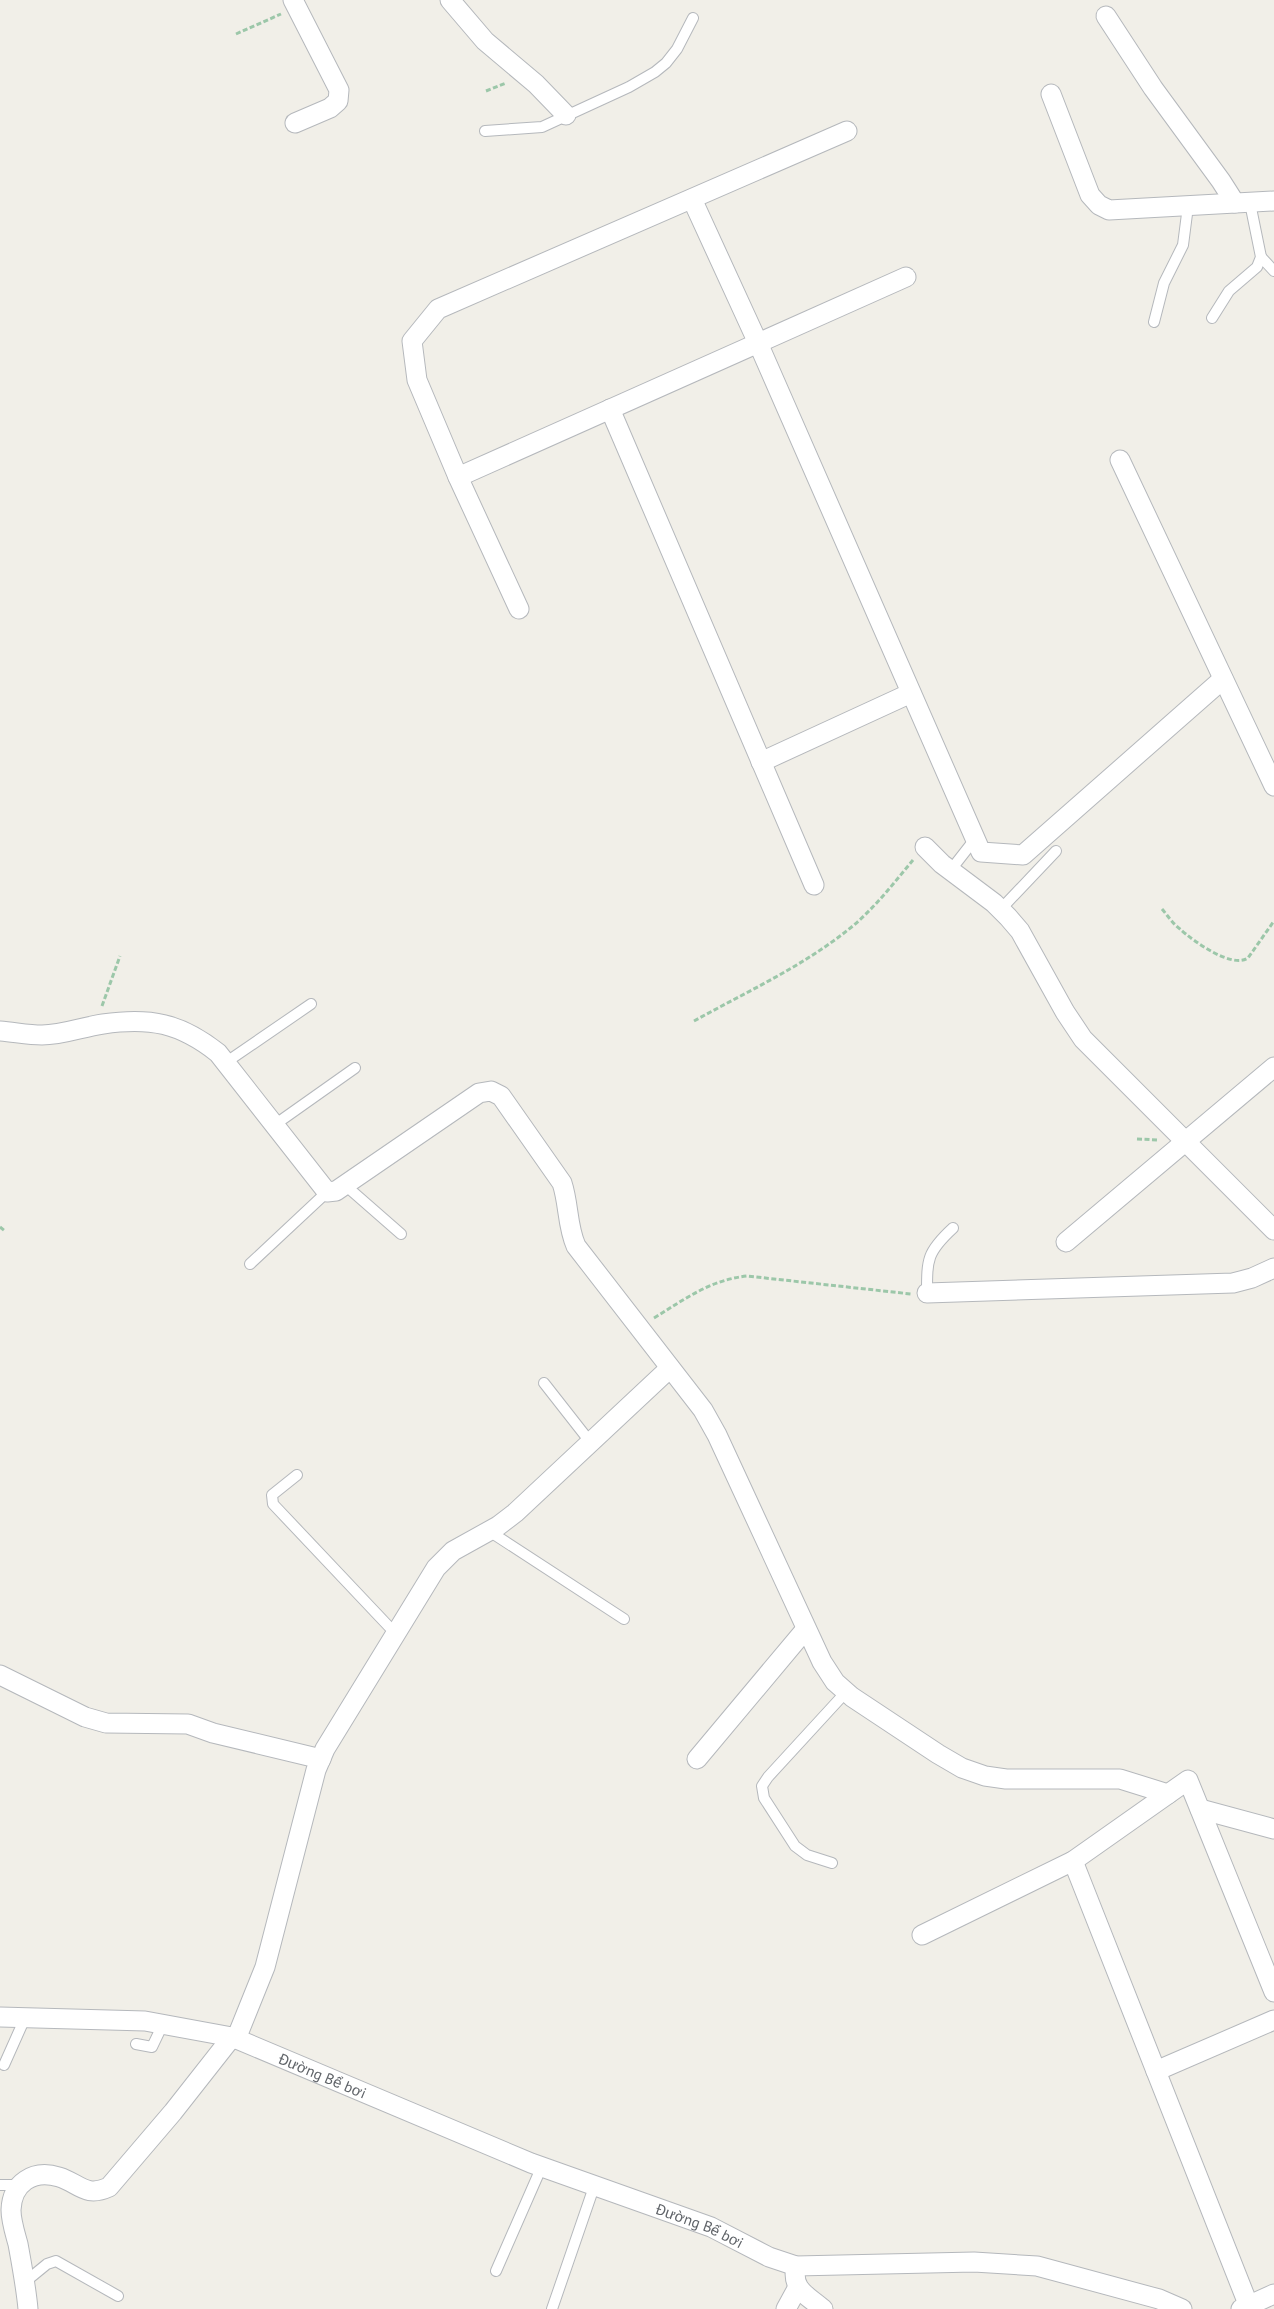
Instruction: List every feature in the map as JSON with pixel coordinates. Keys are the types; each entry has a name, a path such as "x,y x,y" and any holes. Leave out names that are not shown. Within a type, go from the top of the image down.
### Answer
{"street":[{"path":"450,0 484,41 536,84 566,115"},
{"path":"294,4 339,90 338,101 330,108 295,122"},
{"path":"1106,16 1153,88 1221,181 1242,203"},
{"path":"1051,94 1090,195 1099,205 1115,210 1274,201"},
{"path":"519,609 458,478 417,380 412,341 438,310 847,132"},
{"path":"692,199 758,343 981,852 1023,855 1224,679"},
{"path":"458,478 906,278"},
{"path":"610,409 814,885"},
{"path":"1120,460 1274,786"},
{"path":"761,762 911,693"},
{"path":"925,847 950,870 1001,909 1020,932 1065,1012 1083,1039 1274,1230"},
{"path":"0,1031 42,1035 95,1026 151,1022 173,1026 197,1037 218,1053 273,1126 327,1192 336,1191 479,1093 490,1091 501,1096 562,1183 567,1198 570,1232 576,1246 703,1410 717,1435 806,1630 822,1662 835,1682 846,1692 962,1768 986,1776 1006,1778 1120,1779 1168,1794"},
{"path":"1066,1242 1274,1067"},
{"path":"927,1293 1233,1283 1252,1278 1274,1268"},
{"path":"28,2309 25,2282 11,2211 14,2193 9,2185 41,2174 59,2177 87,2191 98,2192 109,2187 234,2038 265,1966 321,1759 325,1749 394,1632 436,1568 453,1551 515,1513 670,1368"},
{"path":"697,1759 806,1630"},
{"path":"0,1675 85,1717 106,1723 188,1724 213,1733 321,1759"},
{"path":"922,1934 1073,1861 1188,1780 1274,1992"},
{"path":"1200,1809 1274,1829"},
{"path":"1073,1861 1247,2308 1274,2294"},
{"name":"Đường Bể bơi","path":"0,2017 145,2021 234,2038 542,2166 712,2227 769,2257 796,2266 974,2262 1037,2266 1159,2299 1182,2309"},
{"path":"1156,2071 1274,2020"},
{"path":"796,2266 794,2278 798,2287 823,2309"},
{"path":"786,2309 798,2287"}],"lane":[{"path":"485,131 542,127 629,87 655,72 677,50 693,18"},
{"path":"1242,203 1261,257 1274,271"},
{"path":"1154,322 1164,283 1183,245 1188,206"},
{"path":"1212,318 1229,292 1257,267 1261,257"},
{"path":"950,870 975,839"},
{"path":"1001,909 1056,851"},
{"path":"226,1063 311,1004"},
{"path":"273,1126 355,1068"},
{"path":"345,1185 401,1234"},
{"path":"250,1264 327,1192"},
{"path":"927,1293 929,1257 935,1244 953,1228"},
{"path":"544,1383 591,1443"},
{"path":"296,1474 272,1495 273,1504 394,1632"},
{"path":"488,1531 624,1619"},
{"path":"832,1863 807,1855 795,1846 764,1798 762,1786 768,1777 846,1692"},
{"path":"4,2065 25,2018"},
{"path":"136,2044 152,2048 163,2024"},
{"path":"496,2272 542,2166"},
{"path":"552,2309 595,2184"},
{"path":"25,2282 46,2264 56,2261 118,2296"}],"path":[{"path":"236,34 294,4"},
{"path":"694,1021 802,962 853,925 880,899 925,847"},
{"path":"1162,909 1180,929 1218,955 1233,961 1244,961 1248,958 1274,921"},
{"path":"95,1026 120,956"},
{"path":"0,1227 5,1230"},
{"path":"638,1327 709,1284 728,1278 747,1276 888,1292 927,1293"}]}
